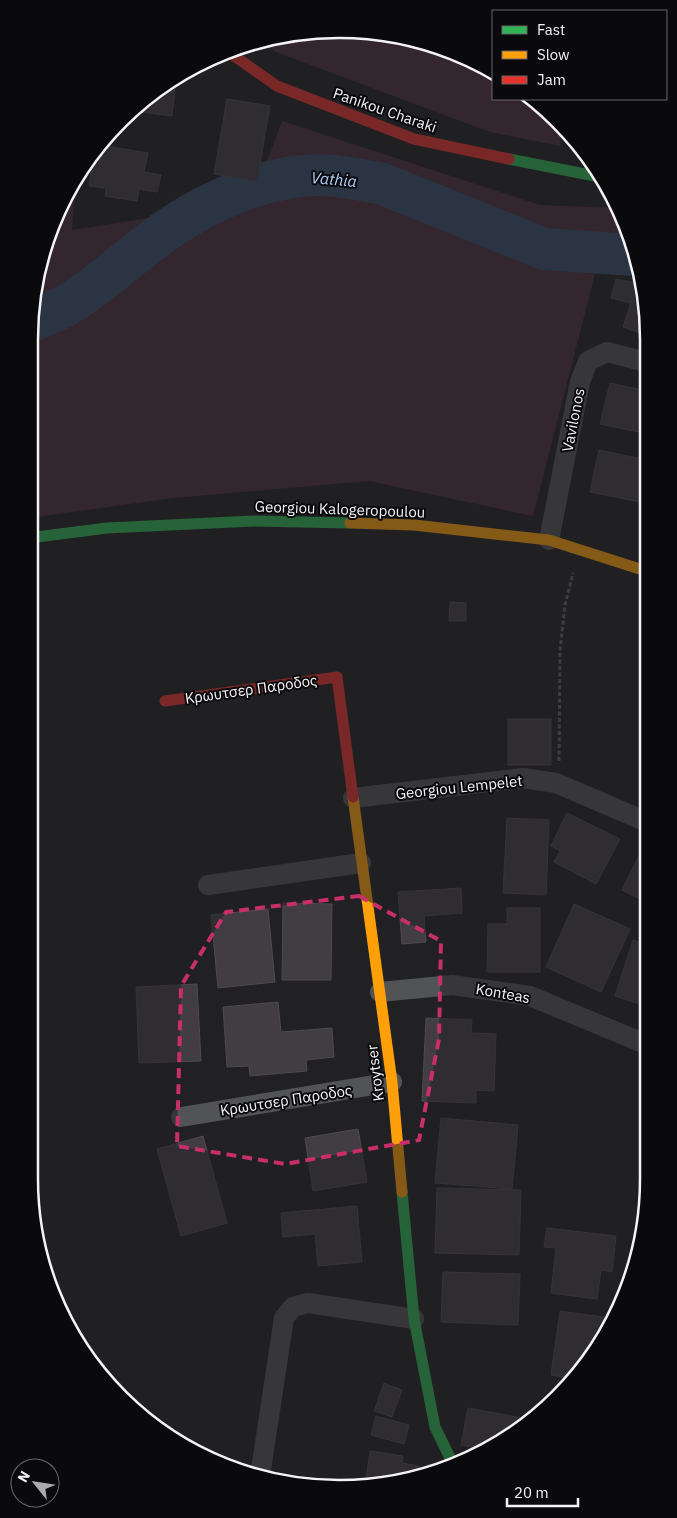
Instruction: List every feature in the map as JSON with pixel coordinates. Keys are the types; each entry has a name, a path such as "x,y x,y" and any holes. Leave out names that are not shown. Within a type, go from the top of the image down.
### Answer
{"street":[{"name":"Panikou Charaki","path":"234,56 277,86 414,139 592,176"},
{"name":"Vavilonos","path":"549,540 580,382 588,361 607,352 640,360"},
{"name":"Georgiou Kalogeropoulou","path":"38,537 107,528 254,521 414,525 549,540 640,569"},
{"name":"Κρωυτσερ Παροδος","path":"165,701 337,678"},
{"name":"Kroytser","path":"337,678 392,1082 414,1319 436,1427 451,1459"},
{"name":"Georgiou Lempelet","path":"353,798 523,778 558,784 640,819"},
{"path":"208,884 362,863"},
{"name":"Konteas","path":"380,992 452,985 530,996 640,1042"},
{"name":"Κρωυτσερ Παροδος","path":"181,1117 392,1082"},
{"path":"261,1470 284,1318 293,1307 308,1303 414,1319"}],"path":[{"path":"558,784 560,650 565,605 578,549"}],"highlighted area":[{"path":"359,896 441,941 439,1039 419,1140 285,1164 177,1146 181,986 226,912"}],"shaded area":[{"path":"319,38 358,38 397,43 435,53 454,60 492,80 492,100 522,100 562,137 560,146 490,132 276,52 267,46"},
{"path":"282,121 540,205 609,208 624,242 631,269 596,270 533,516 369,481 173,498 38,517 38,319 40,299 53,242 74,195 72,230 252,202"}],"building":[{"path":"175,85 172,116 140,112"},
{"path":"227,99 270,106 257,182 214,174"},
{"path":"107,146 148,153 144,172 161,175 157,192 139,189 137,201 105,196 106,188 89,186 93,165"},
{"path":"616,279 634,283 630,303 611,298"},
{"path":"636,290 640,333 623,327"},
{"path":"610,383 640,390 639,432 600,424"},
{"path":"599,450 640,459 640,502 590,492"},
{"path":"450,602 466,603 466,621 449,621"},
{"path":"508,719 551,719 551,765 508,765"},
{"path":"567,813 620,839 596,884 554,862 560,851 551,846"},
{"path":"507,818 549,820 546,895 503,893"},
{"path":"640,854 640,899 622,890"},
{"path":"461,888 462,913 424,916 426,942 402,944 398,892"},
{"path":"283,903 332,904 331,980 282,980"},
{"path":"574,904 630,929 601,992 546,967"},
{"path":"507,908 540,908 540,972 487,972 488,924 507,924"},
{"path":"268,909 275,982 218,988 211,915"},
{"path":"633,940 640,942 640,1004 615,996"},
{"path":"197,984 201,1061 139,1063 136,987"},
{"path":"278,1002 281,1032 332,1028 334,1057 306,1060 307,1071 250,1076 249,1066 227,1067 223,1007"},
{"path":"426,1018 472,1020 471,1033 496,1034 494,1091 476,1090 476,1103 422,1101"},
{"path":"441,1118 518,1125 512,1189 435,1183"},
{"path":"358,1129 367,1182 313,1191 305,1138"},
{"path":"203,1136 227,1223 181,1236 157,1149"},
{"path":"437,1188 521,1190 519,1255 435,1253"},
{"path":"357,1206 362,1262 318,1266 315,1234 283,1237 281,1213"},
{"path":"547,1228 616,1236 612,1272 601,1270 597,1299 551,1293 556,1248 544,1247"},
{"path":"443,1272 520,1274 518,1325 441,1322"},
{"path":"560,1311 606,1317 589,1347 565,1378 551,1375"},
{"path":"384,1383 402,1390 392,1417 374,1411"},
{"path":"468,1408 522,1418 506,1430 475,1448 461,1445"},
{"path":"376,1416 409,1425 404,1444 371,1435"},
{"path":"370,1451 403,1456 402,1463 419,1466 419,1469 397,1475 366,1479"}],"waterway":[{"name":"Vathia","path":"38,318 83,295 155,239 201,209 259,185 300,176 335,176 383,184 544,249 627,255"}],"traffic: fast":[{"path":"509,159 592,175"},
{"path":"38,537 107,528 253,521 350,523"},
{"path":"402,1192 414,1319 435,1427 451,1459"}],"traffic: slow":[{"path":"350,523 414,525 549,540 640,569"},
{"path":"353,797 392,1082 402,1192"}],"traffic: jam":[{"path":"234,56 277,86 414,139 509,159"},
{"path":"165,701 337,677 353,797"}]}
